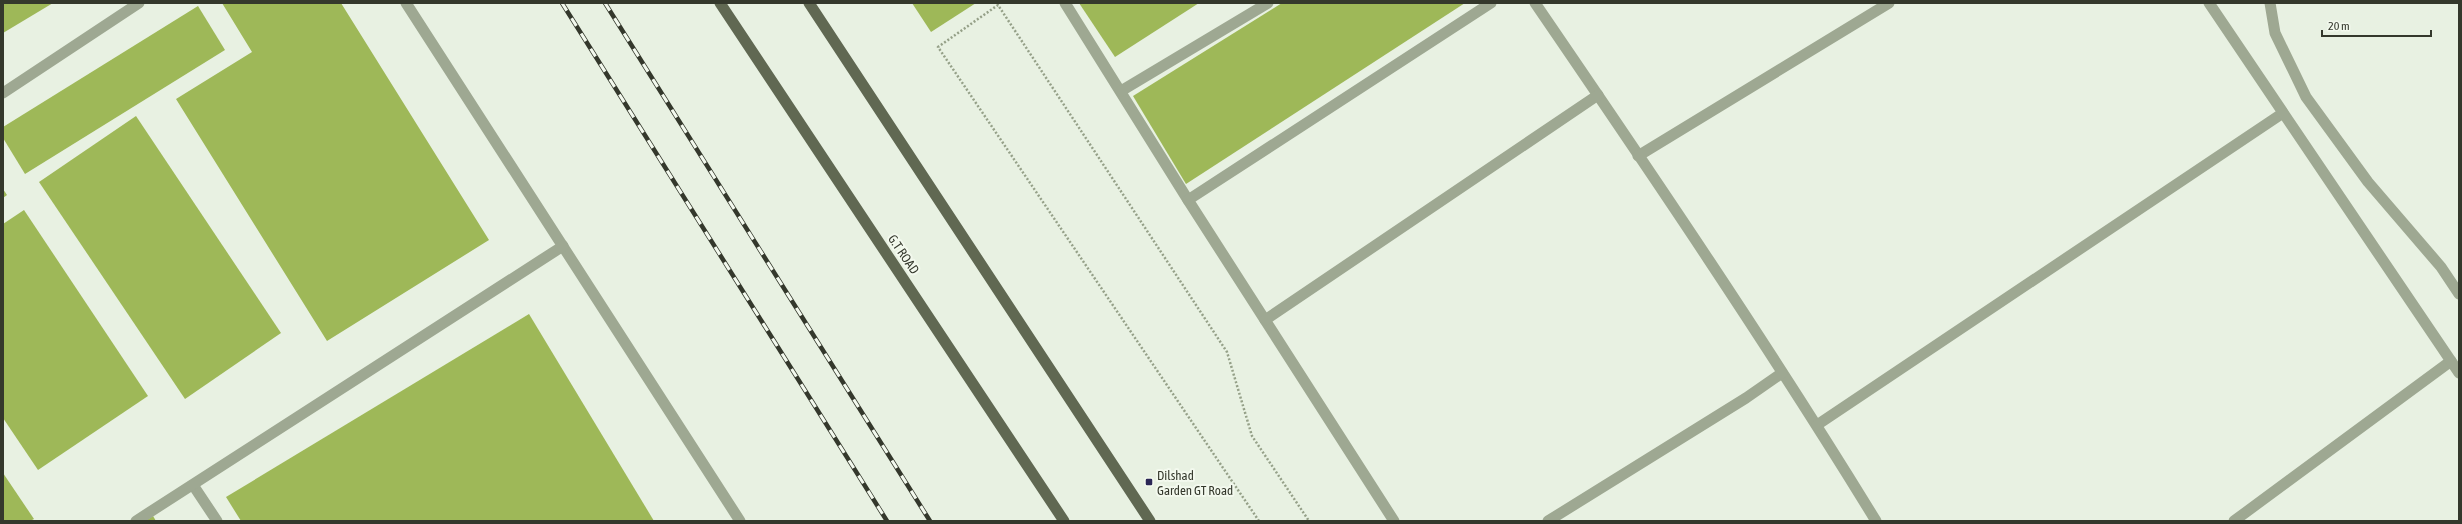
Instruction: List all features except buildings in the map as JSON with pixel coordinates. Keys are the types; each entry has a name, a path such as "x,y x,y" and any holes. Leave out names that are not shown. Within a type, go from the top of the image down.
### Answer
{"highway":[{"name":"G.T ROAD","path":"720,3 1064,521"},
{"path":"809,3 1150,521"}],"street":[{"path":"3,93 139,3"},
{"path":"406,3 740,521"},
{"path":"1065,3 1188,200 1394,521"},
{"path":"1121,92 1268,3"},
{"path":"1188,200 1491,3"},
{"path":"1535,3 1598,94 1817,425 1876,521"},
{"path":"1638,156 1889,3"},
{"path":"2209,3 2459,373"},
{"path":"2270,3 2275,32 2306,97 2368,182 2440,267 2459,294"},
{"path":"1265,320 1598,94"},
{"path":"1817,425 2283,113"},
{"path":"136,521 562,246"},
{"path":"2234,521 2451,361"},
{"path":"1548,521 1746,398 1782,373"},
{"path":"193,485 217,521"}],"path":[{"path":"1259,521 938,47 998,5 1227,352 1252,436 1310,521"}],"railway":[{"path":"562,3 887,521"},
{"path":"605,3 930,521"}],"place":[{"name":"Dilshad Garden GT Road","path":"1149,482"}]}
